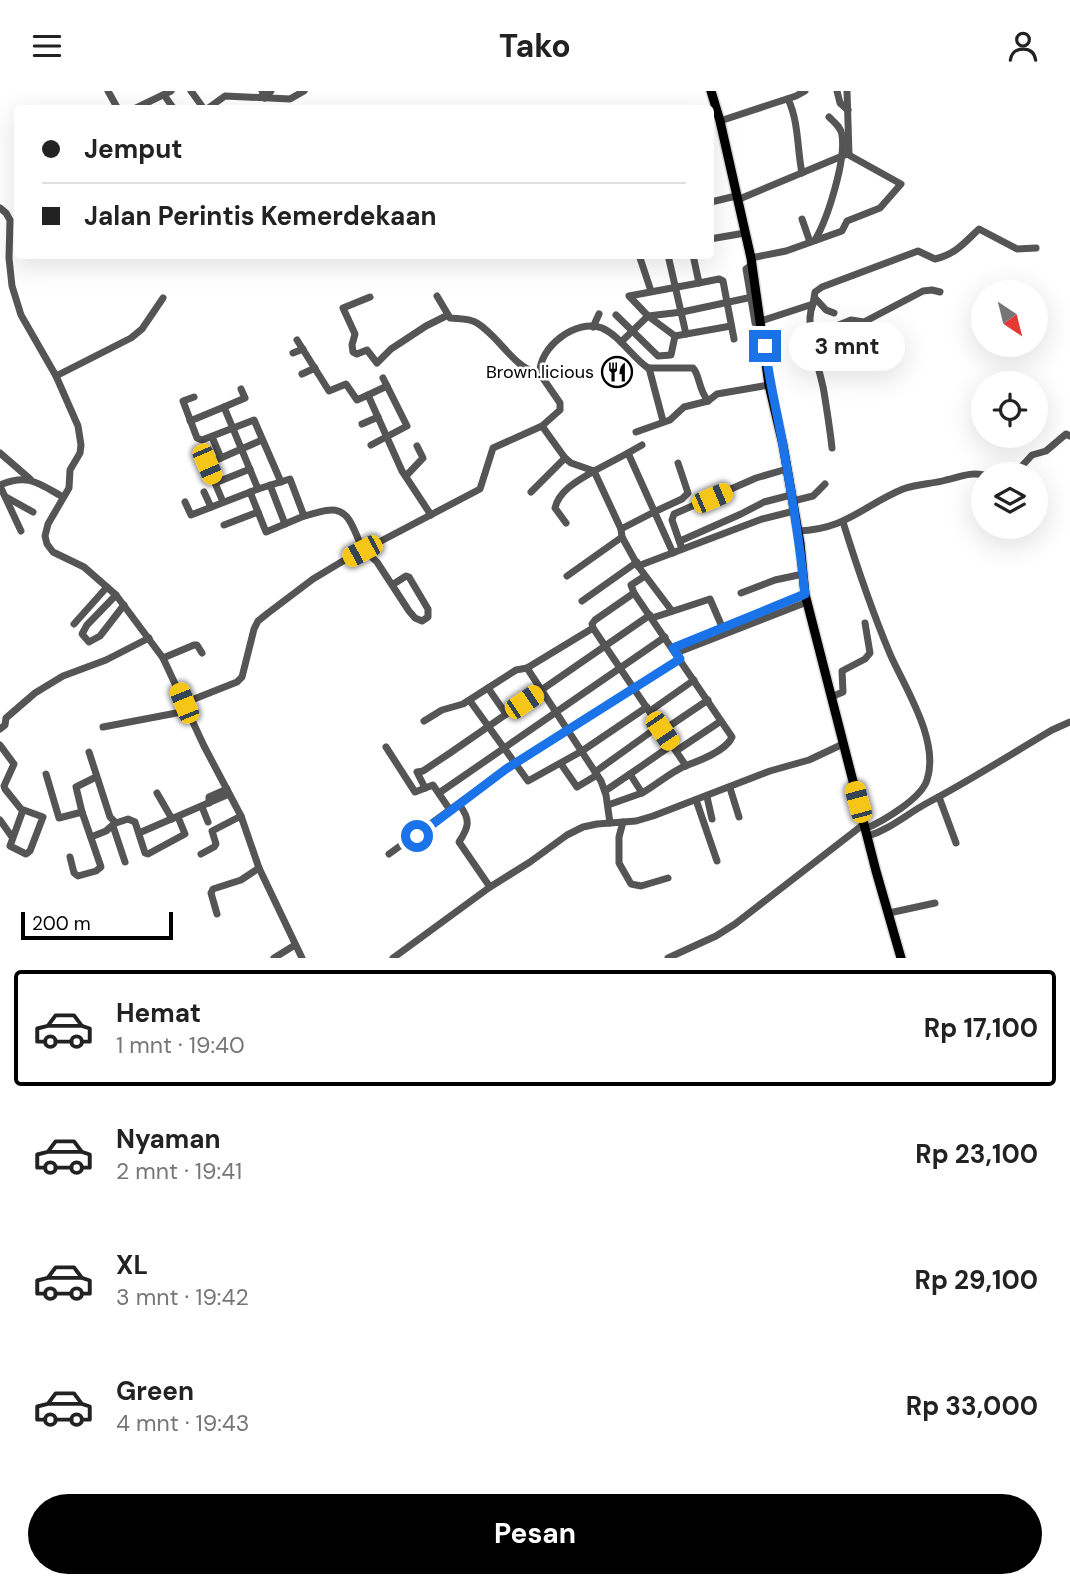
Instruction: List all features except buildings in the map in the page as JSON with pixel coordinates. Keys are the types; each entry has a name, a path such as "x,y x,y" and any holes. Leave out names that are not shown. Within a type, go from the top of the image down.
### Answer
{"main road":[{"path":"714,92 751,262 769,385 798,531 806,598 901,958"}],"street":[{"path":"191,91 203,105"},
{"path":"264,95 271,91"},
{"path":"223,94 294,98 304,91"},
{"path":"720,121 805,91"},
{"path":"837,91 840,103 848,110"},
{"path":"815,240 822,227 845,154 847,91"},
{"path":"147,105 167,93"},
{"path":"788,99 799,137 797,150 802,173"},
{"path":"829,117 845,130"},
{"path":"714,201 737,198 845,154"},
{"path":"751,262 842,231 847,221 880,208 901,186 900,183 845,154"},
{"path":"0,208 10,220 9,258 15,298 78,426 81,445 71,470 69,488 48,524 45,536 48,547 84,567 116,595 163,658 241,816 259,868 302,958"},
{"path":"802,219 815,240"},
{"path":"832,448 824,390 812,336 810,313 817,290 918,251 935,259 951,254 959,250 979,229 1017,249 1036,248"},
{"path":"714,238 745,233"},
{"path":"640,259 651,291"},
{"path":"669,259 686,334"},
{"path":"694,259 699,283"},
{"path":"675,336 648,316 629,296 722,280 734,339"},
{"path":"812,336 850,320 864,322 923,291 940,292"},
{"path":"437,296 451,319 476,321 513,359 540,374"},
{"path":"621,342 648,316 682,312 754,296"},
{"path":"370,297 343,308 355,334 353,352 357,354 367,350 377,363 391,348 448,315"},
{"path":"55,376 131,338 142,328 163,298"},
{"path":"814,301 834,313"},
{"path":"762,325 814,301"},
{"path":"593,327 599,314"},
{"path":"616,315 658,356 672,353 675,336"},
{"path":"661,315 662,325"},
{"path":"675,336 731,325"},
{"path":"103,727 186,707 237,682 242,677 258,621 313,579 480,489 490,453 495,446 542,426 561,407 540,374 545,354 556,339 575,330 601,327 649,368 695,369 700,390 708,401"},
{"path":"297,340 329,391 346,384 357,400 385,382 407,426 371,445"},
{"path":"293,353 303,349"},
{"path":"302,374 315,368"},
{"path":"649,368 663,421"},
{"path":"636,432 671,419 684,407 708,401 717,394 769,385"},
{"path":"190,421 245,398 241,389"},
{"path":"368,395 405,476 431,515"},
{"path":"194,397 183,401 197,438 202,440 212,437 254,420 281,482"},
{"path":"224,407 258,489"},
{"path":"362,424 378,417"},
{"path":"542,426 565,458 571,463 594,471 637,564 672,611"},
{"path":"1026,462 1032,455 1046,451 1061,436 1070,436"},
{"path":"212,437 220,458"},
{"path":"223,502 207,464 262,440"},
{"path":"566,523 555,509 556,503 568,488 642,445"},
{"path":"405,476 423,458 417,446"},
{"path":"0,453 30,479 63,497"},
{"path":"628,453 673,552"},
{"path":"531,492 565,458"},
{"path":"567,576 621,533 688,493 678,463"},
{"path":"215,483 250,469"},
{"path":"681,545 672,520 674,514 756,478 787,469"},
{"path":"798,531 818,530 843,522 904,489 961,474 971,474"},
{"path":"21,531 0,486 19,478 30,479"},
{"path":"185,502 191,515 290,479 304,516"},
{"path":"681,545 762,519 793,502 813,496 825,484"},
{"path":"270,485 285,524"},
{"path":"204,492 211,507"},
{"path":"250,492 266,532 304,516 329,510 342,511 349,516 363,550 377,562 392,585 415,618 422,621 428,617 429,609 409,577 406,576 392,585"},
{"path":"5,496 33,512"},
{"path":"582,601 637,564 673,552 681,545 768,500 793,502"},
{"path":"223,525 258,512"},
{"path":"668,958 716,936 735,924 922,790 930,766 925,732 886,643 857,568 843,522"},
{"path":"741,593 775,580 803,575"},
{"path":"608,805 642,793 686,766 695,764 732,737 634,593 631,585 645,576"},
{"path":"74,624 107,587"},
{"path":"634,593 595,620 593,628 686,766"},
{"path":"116,595 87,625 82,634 85,640 89,642 96,639 124,605"},
{"path":"389,854 515,764 633,688 676,653 699,640 806,598"},
{"path":"425,788 417,772 423,771 651,616 710,599 723,630"},
{"path":"831,697 843,692 842,671 865,659 870,653 865,623"},
{"path":"424,721 442,710 470,701 516,670 527,668 593,628"},
{"path":"439,793 664,637"},
{"path":"0,729 5,726 3,718 35,693 63,676 106,660 149,638"},
{"path":"163,658 194,645 197,645 202,653"},
{"path":"527,668 596,773 605,790 610,823"},
{"path":"470,701 528,781 561,764 694,680"},
{"path":"488,688 506,714"},
{"path":"561,764 577,787 708,700"},
{"path":"605,790 721,721"},
{"path":"866,830 887,829 1052,730 1070,722"},
{"path":"397,957 490,887 583,827 636,821 707,797 770,771 809,760 843,744"},
{"path":"0,745 14,764 1,785 23,810 41,815 43,820 29,853 11,848 11,840 23,810"},
{"path":"386,747 413,790 417,792 432,784 450,810"},
{"path":"89,752 125,862"},
{"path":"46,774 60,818 82,812"},
{"path":"630,774 642,793"},
{"path":"70,857 76,876 99,869 101,865 76,787 96,778"},
{"path":"730,788 738,817"},
{"path":"922,790 929,802"},
{"path":"139,833 205,805 228,791"},
{"path":"91,837 114,825 133,820 142,849 148,854 184,834 157,793"},
{"path":"707,797 712,819"},
{"path":"939,797 956,843"},
{"path":"696,800 717,861"},
{"path":"459,804 469,820 467,830 459,842 490,887"},
{"path":"205,805 208,822"},
{"path":"903,805 911,814"},
{"path":"201,854 215,846 212,831 241,816"},
{"path":"0,820 11,840"},
{"path":"623,822 619,837 619,863 631,884 641,886 668,878"},
{"path":"0,846 11,840"},
{"path":"217,914 211,893 213,889 241,880 259,868"},
{"path":"889,913 935,903"},
{"path":"274,958 295,945"}],"place":[{"name":"Brown.licious","path":"617,372"}],"route":[{"path":"417,836 506,769 680,659 673,648 805,594 800,543 776,409 769,385 765,346"}]}
